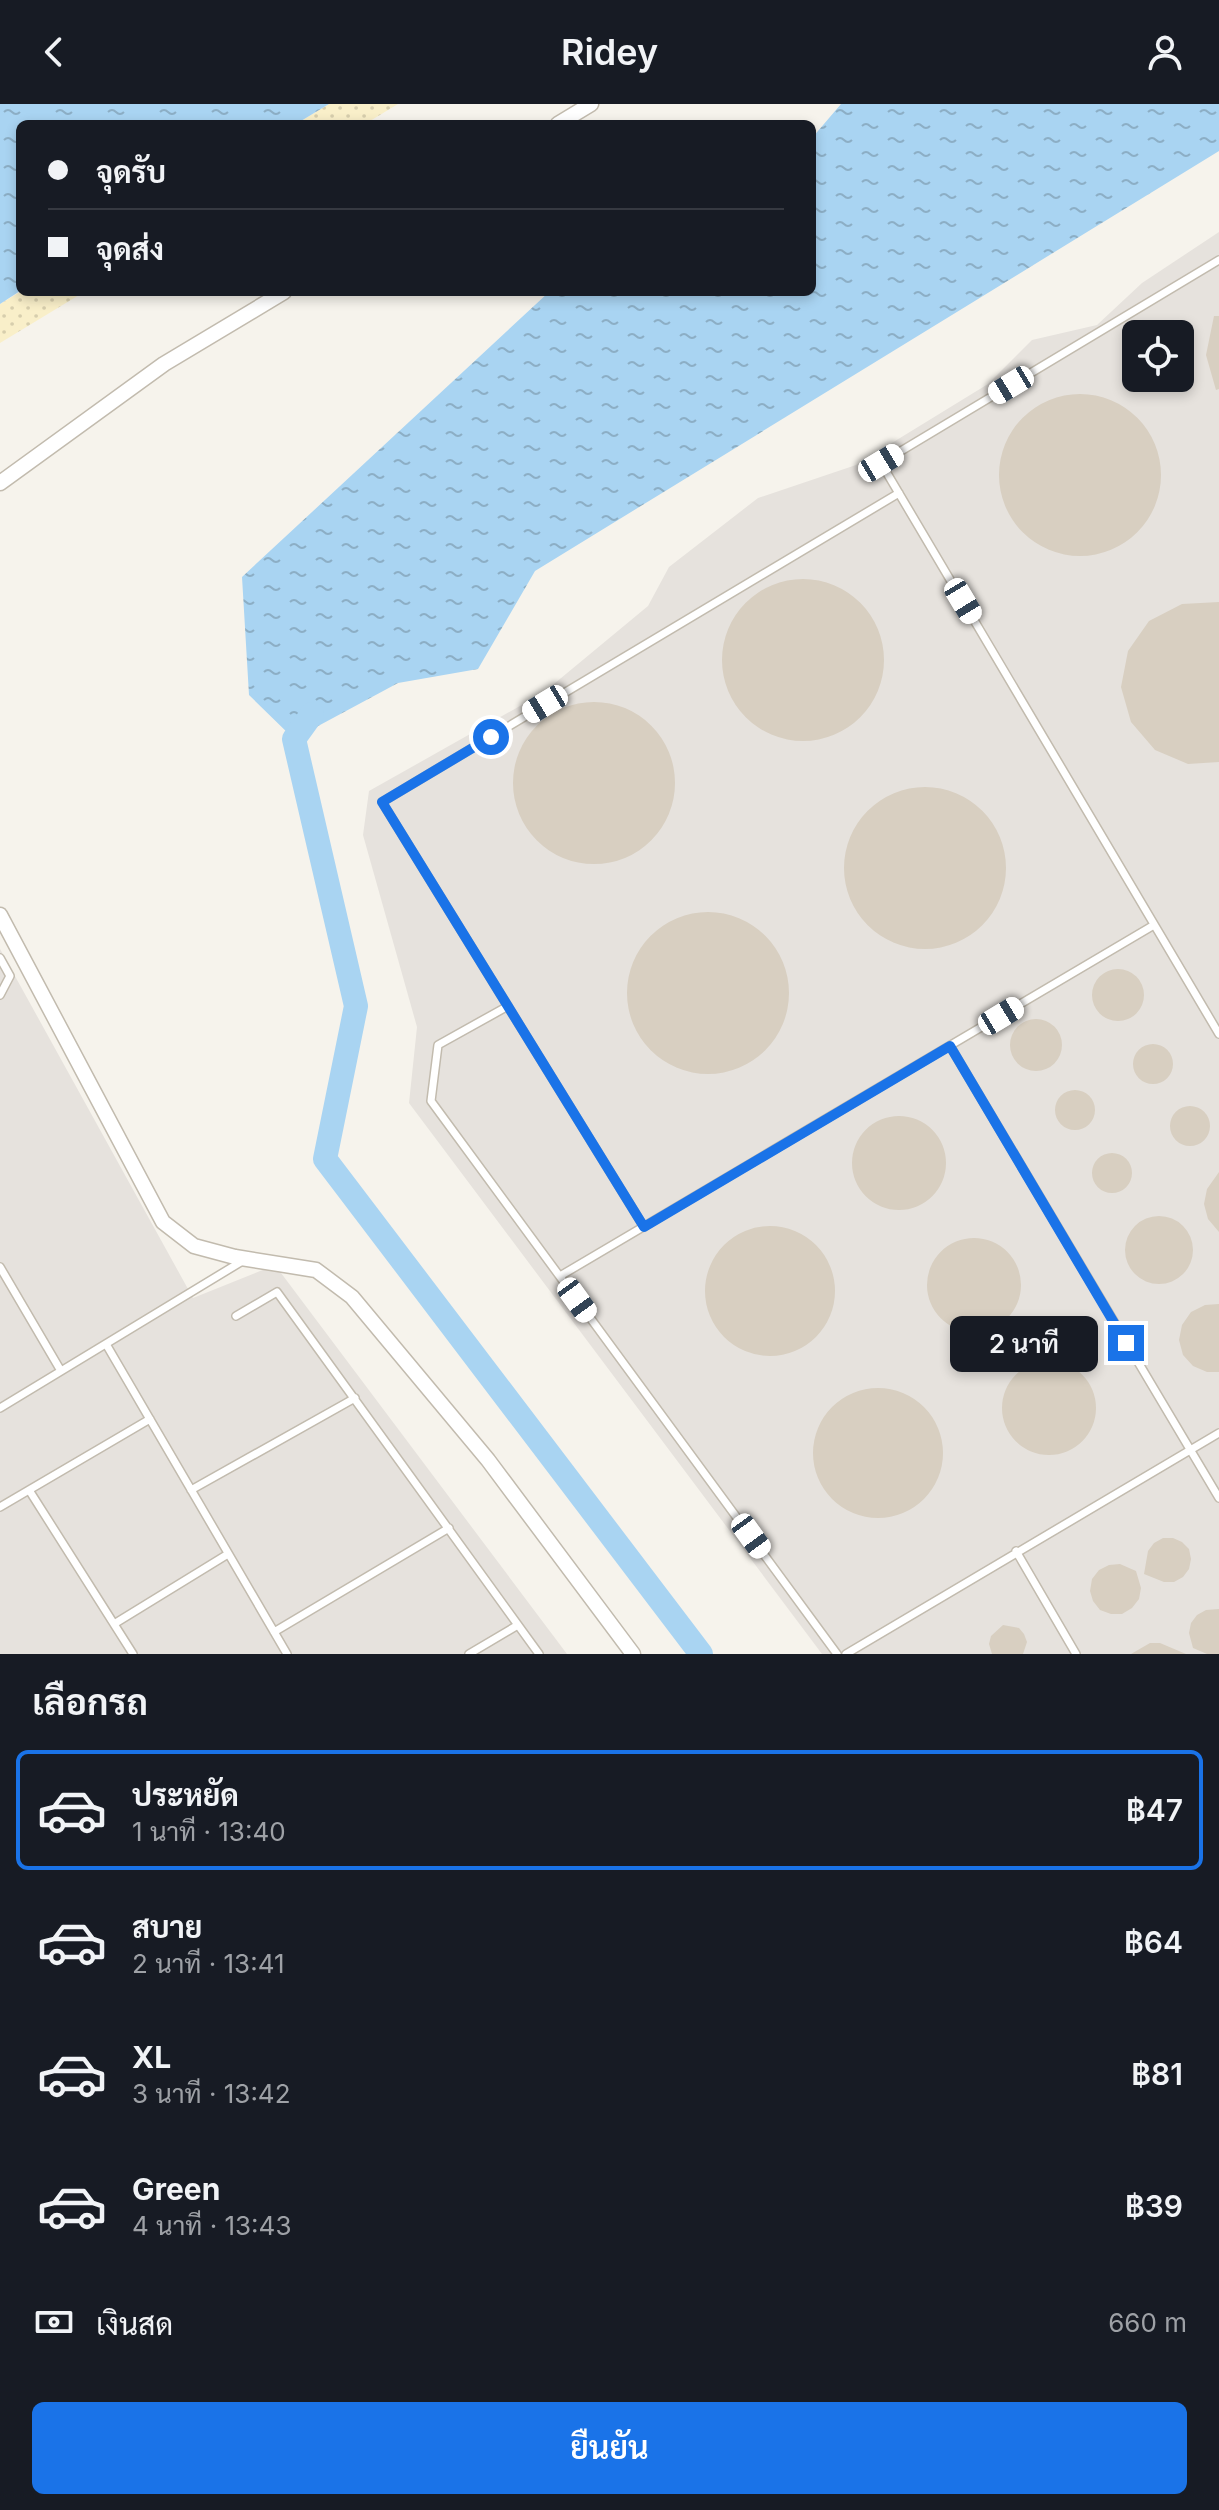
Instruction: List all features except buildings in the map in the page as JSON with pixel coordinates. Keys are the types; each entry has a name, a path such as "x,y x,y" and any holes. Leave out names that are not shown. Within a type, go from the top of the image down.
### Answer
{"street":[{"path":"565,120 591,104"},
{"path":"0,483 164,364 277,296"},
{"path":"0,915 163,1222 194,1246 246,1259 316,1270 352,1297 488,1460 633,1654"}],"lane":[{"path":"1219,260 881,463 1219,1034"},
{"path":"644,1227 382,802 899,493"},
{"path":"560,1276 1154,925"},
{"path":"0,958 10,976 0,995"},
{"path":"508,1006 438,1045 431,1101 837,1654"},
{"path":"950,1046 1219,1498"},
{"path":"0,1408 246,1259"},
{"path":"0,1267 61,1371"},
{"path":"236,1316 277,1292 539,1654"},
{"path":"106,1344 287,1654"},
{"path":"191,1490 355,1398"},
{"path":"0,1507 150,1419"},
{"path":"846,1654 1219,1433"},
{"path":"29,1490 133,1654"},
{"path":"274,1632 449,1528"},
{"path":"1016,1551 1076,1654"},
{"path":"114,1624 228,1554"},
{"path":"469,1654 518,1625"}],"shaded area":[{"path":"1219,232 1219,1654 822,1654 409,1103 417,1027 363,835 369,791 543,693 648,606 669,567 758,498 856,465 988,384 1032,340 1097,325 1142,283"},
{"path":"0,949 193,1298 275,1265 567,1654 0,1654"}],"sand":[{"path":"329,104 398,104 372,120 303,120"},
{"path":"16,294 77,296 0,343 0,304"}],"water":[{"path":"0,104 329,104 303,120 16,120 16,294 0,304"},
{"path":"841,104 1219,104 1219,151 535,571 478,669 398,683 294,739 249,695 242,577 545,296 816,296 816,133"}],"waterway":[{"path":"312,714 294,739 356,1006 325,1159 701,1654"}],"route":[{"path":"491,737 382,802 644,1227 950,1046 1126,1343"}]}
